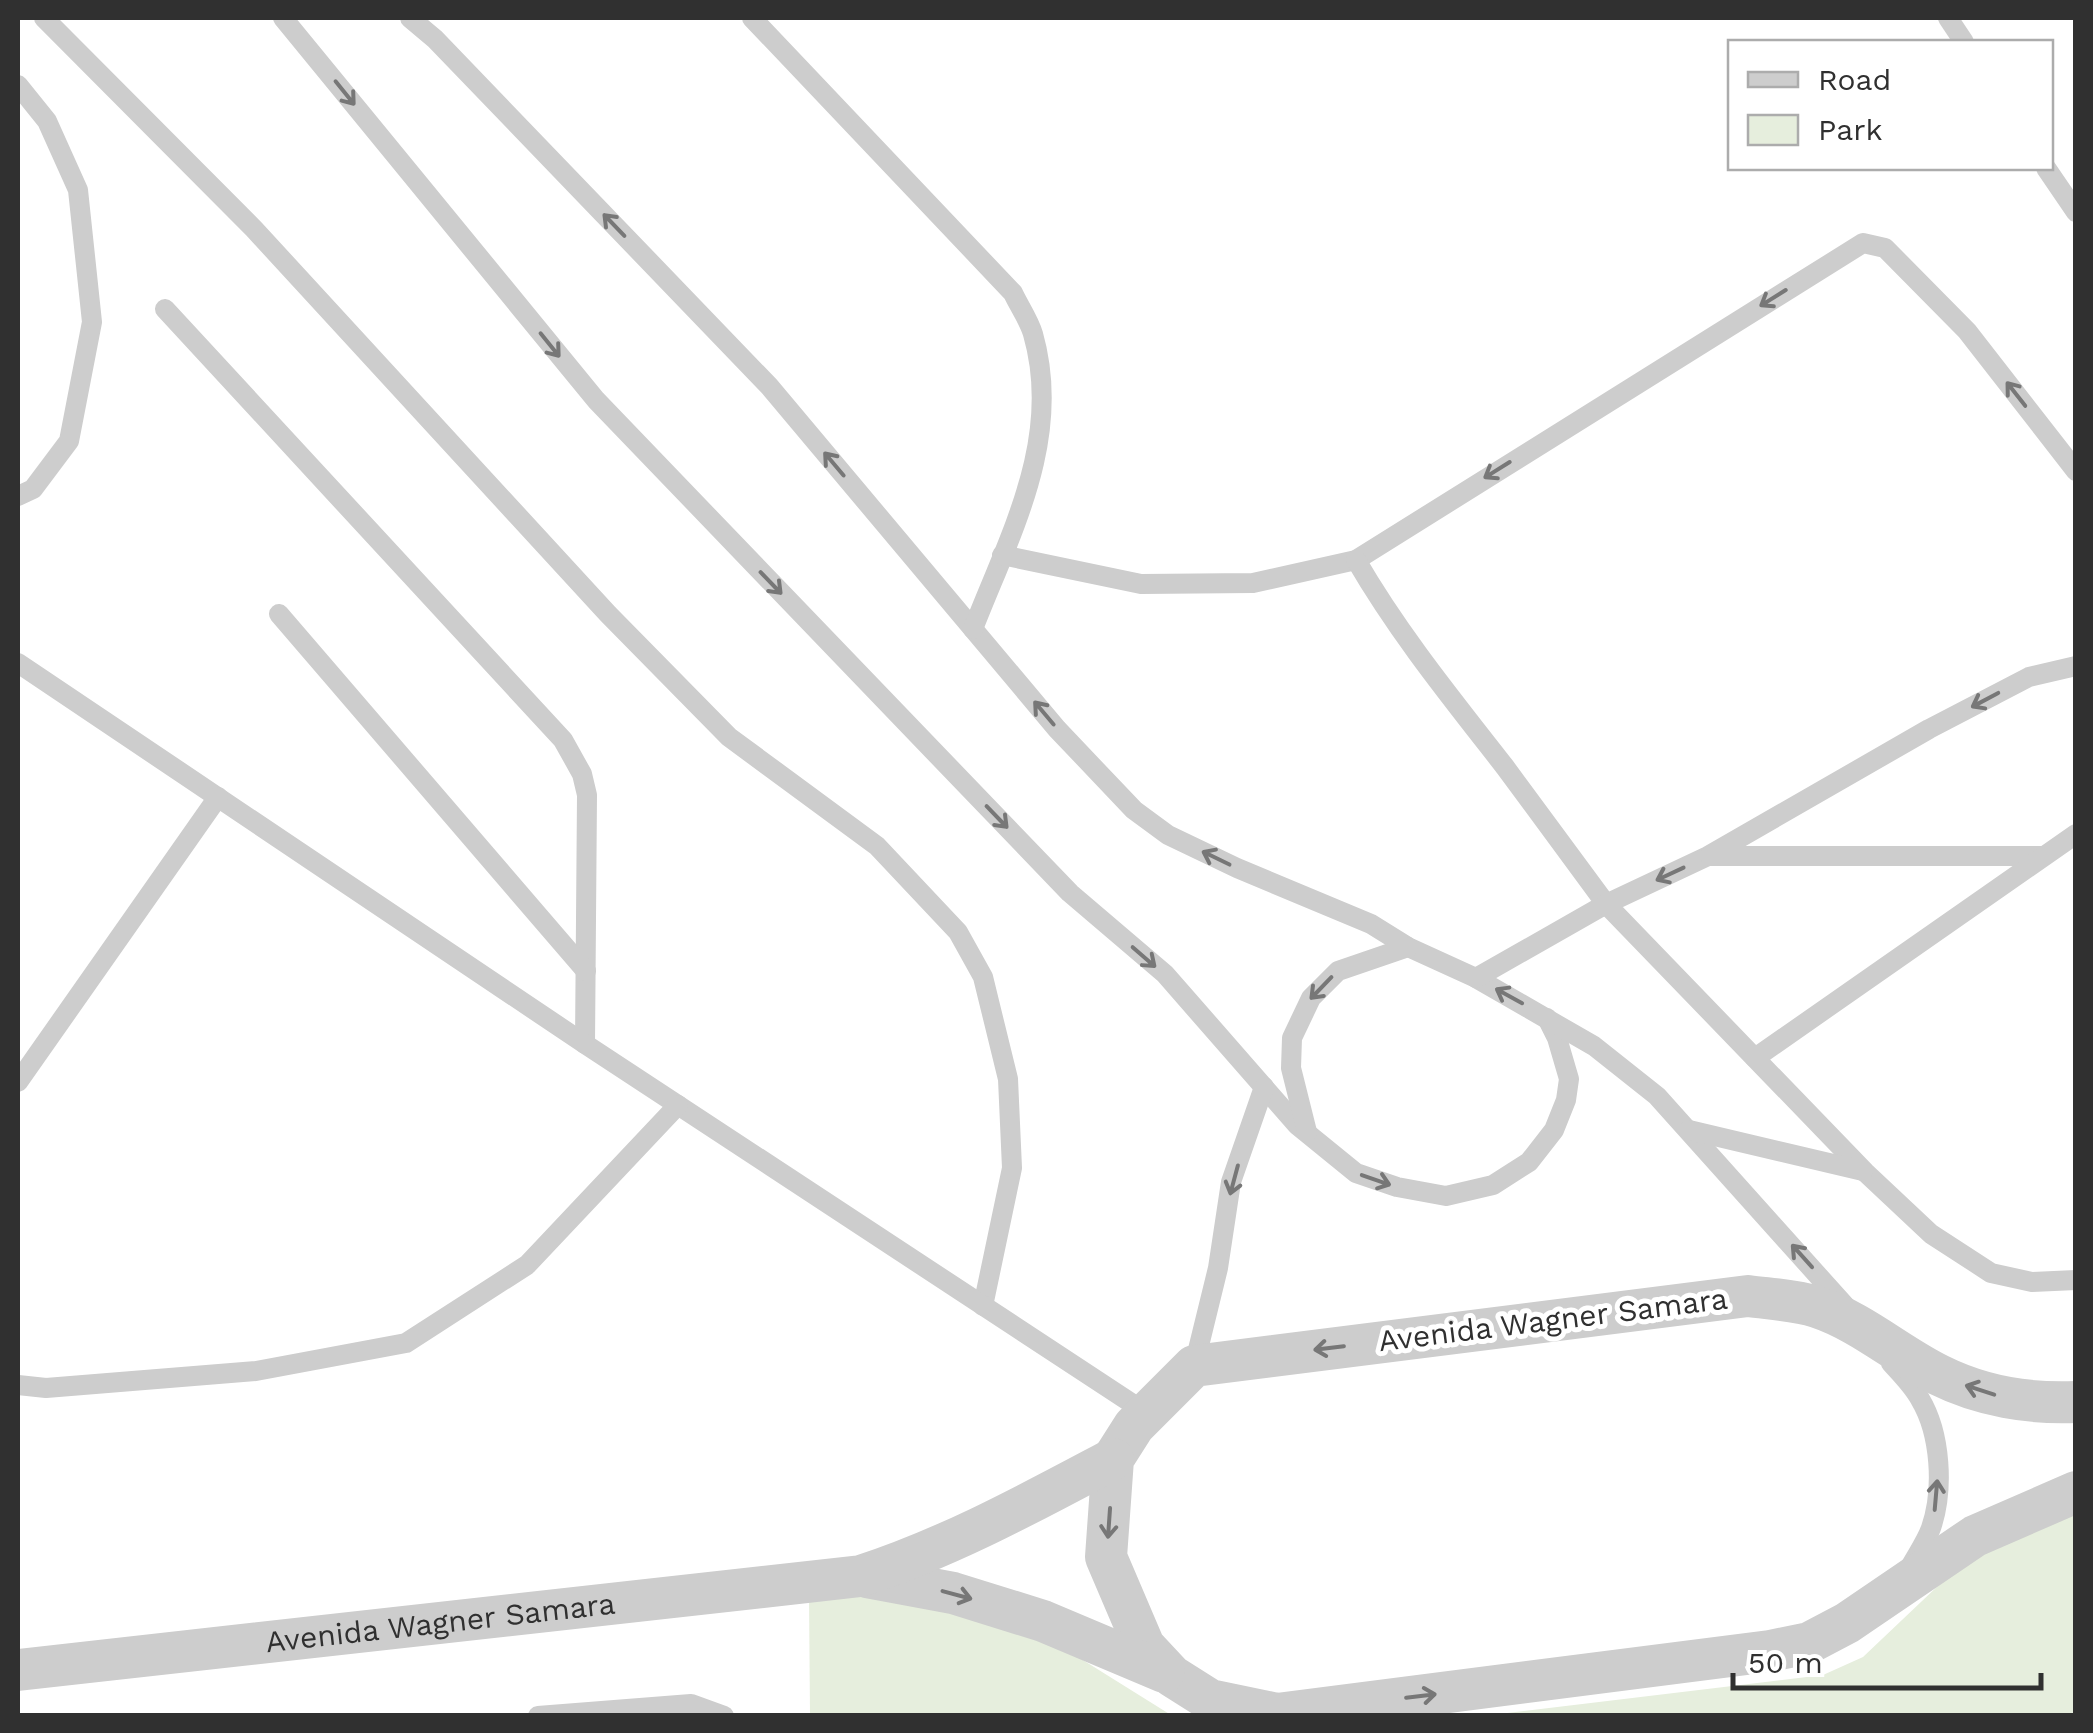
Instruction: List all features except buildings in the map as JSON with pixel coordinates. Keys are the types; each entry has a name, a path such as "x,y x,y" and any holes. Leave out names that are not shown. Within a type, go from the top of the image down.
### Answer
{"street":[{"name":"Avenida Wagner Samara","path":"18,1670 861,1576 922,1556 1113,1459 1146,1412 1194,1366 1748,1296 1817,1307 1865,1330 1940,1376 1988,1394 2048,1403 2076,1402"},
{"name":"Avenida Wagner Samara","path":"1113,1459 1106,1557 1144,1646 1172,1676"},
{"name":"Avenida Wagner Samara","path":"861,1576 954,1593 1043,1621 1172,1676 1210,1700 1277,1714 1809,1643 1847,1623 1975,1536 2076,1492"}],"lane":[{"path":"44,18 254,229 608,614 729,737 877,846 958,932 983,977 1008,1079 1012,1168 983,1306"},
{"path":"283,18 596,400 1070,893 1164,974 1308,1134 1356,1174 1396,1187 1446,1196 1493,1185 1529,1162 1554,1130 1566,1100 1568,1079 1558,1038 1546,1016"},
{"path":"410,18 435,39 768,386 1057,729 1134,810 1168,835 1372,924 1408,947 1546,1016 1594,1046 1658,1096 1865,1330 1920,1398 1932,1425 1938,1463 1937,1501 1931,1529 1901,1584"},
{"path":"752,18 1013,293 1033,333 1043,404 1034,476 973,628"},
{"path":"1948,18 1963,40"},
{"path":"18,86 47,121 78,190 92,322 69,441 34,489 18,496"},
{"path":"2047,170 2076,212"},
{"path":"1002,556 1141,584 1253,584 1356,560 1863,243 1885,248 1967,331 2076,471"},
{"path":"165,309 563,740 574,758 587,795 585,1044"},
{"path":"1356,560 1425,668 1504,766 1606,904 1865,1172 1930,1234 1991,1273 2032,1282 2076,1280"},
{"path":"279,614 586,971"},
{"path":"18,663 585,1044 1146,1412"},
{"path":"1476,978 1606,904 1708,856 1929,729 2029,677 2076,666"},
{"path":"18,1082 218,798"},
{"path":"1755,1058 2076,834"},
{"path":"1708,856 2043,856"},
{"path":"1308,1134 1291,1068 1292,1038 1311,998 1338,971 1408,947"},
{"path":"1194,1366 1218,1268 1231,1182 1264,1087"},
{"path":"18,1385 46,1388 256,1370 406,1343 526,1265 678,1105"},
{"path":"1690,1130 1865,1172"},
{"path":"538,1716 691,1704 724,1716"}],"green space":[{"path":"2075,1507 2075,1715 1482,1716 1823,1675 1863,1657 1961,1564"},
{"path":"892,1590 1062,1647 1171,1715 810,1715 809,1597"}]}
